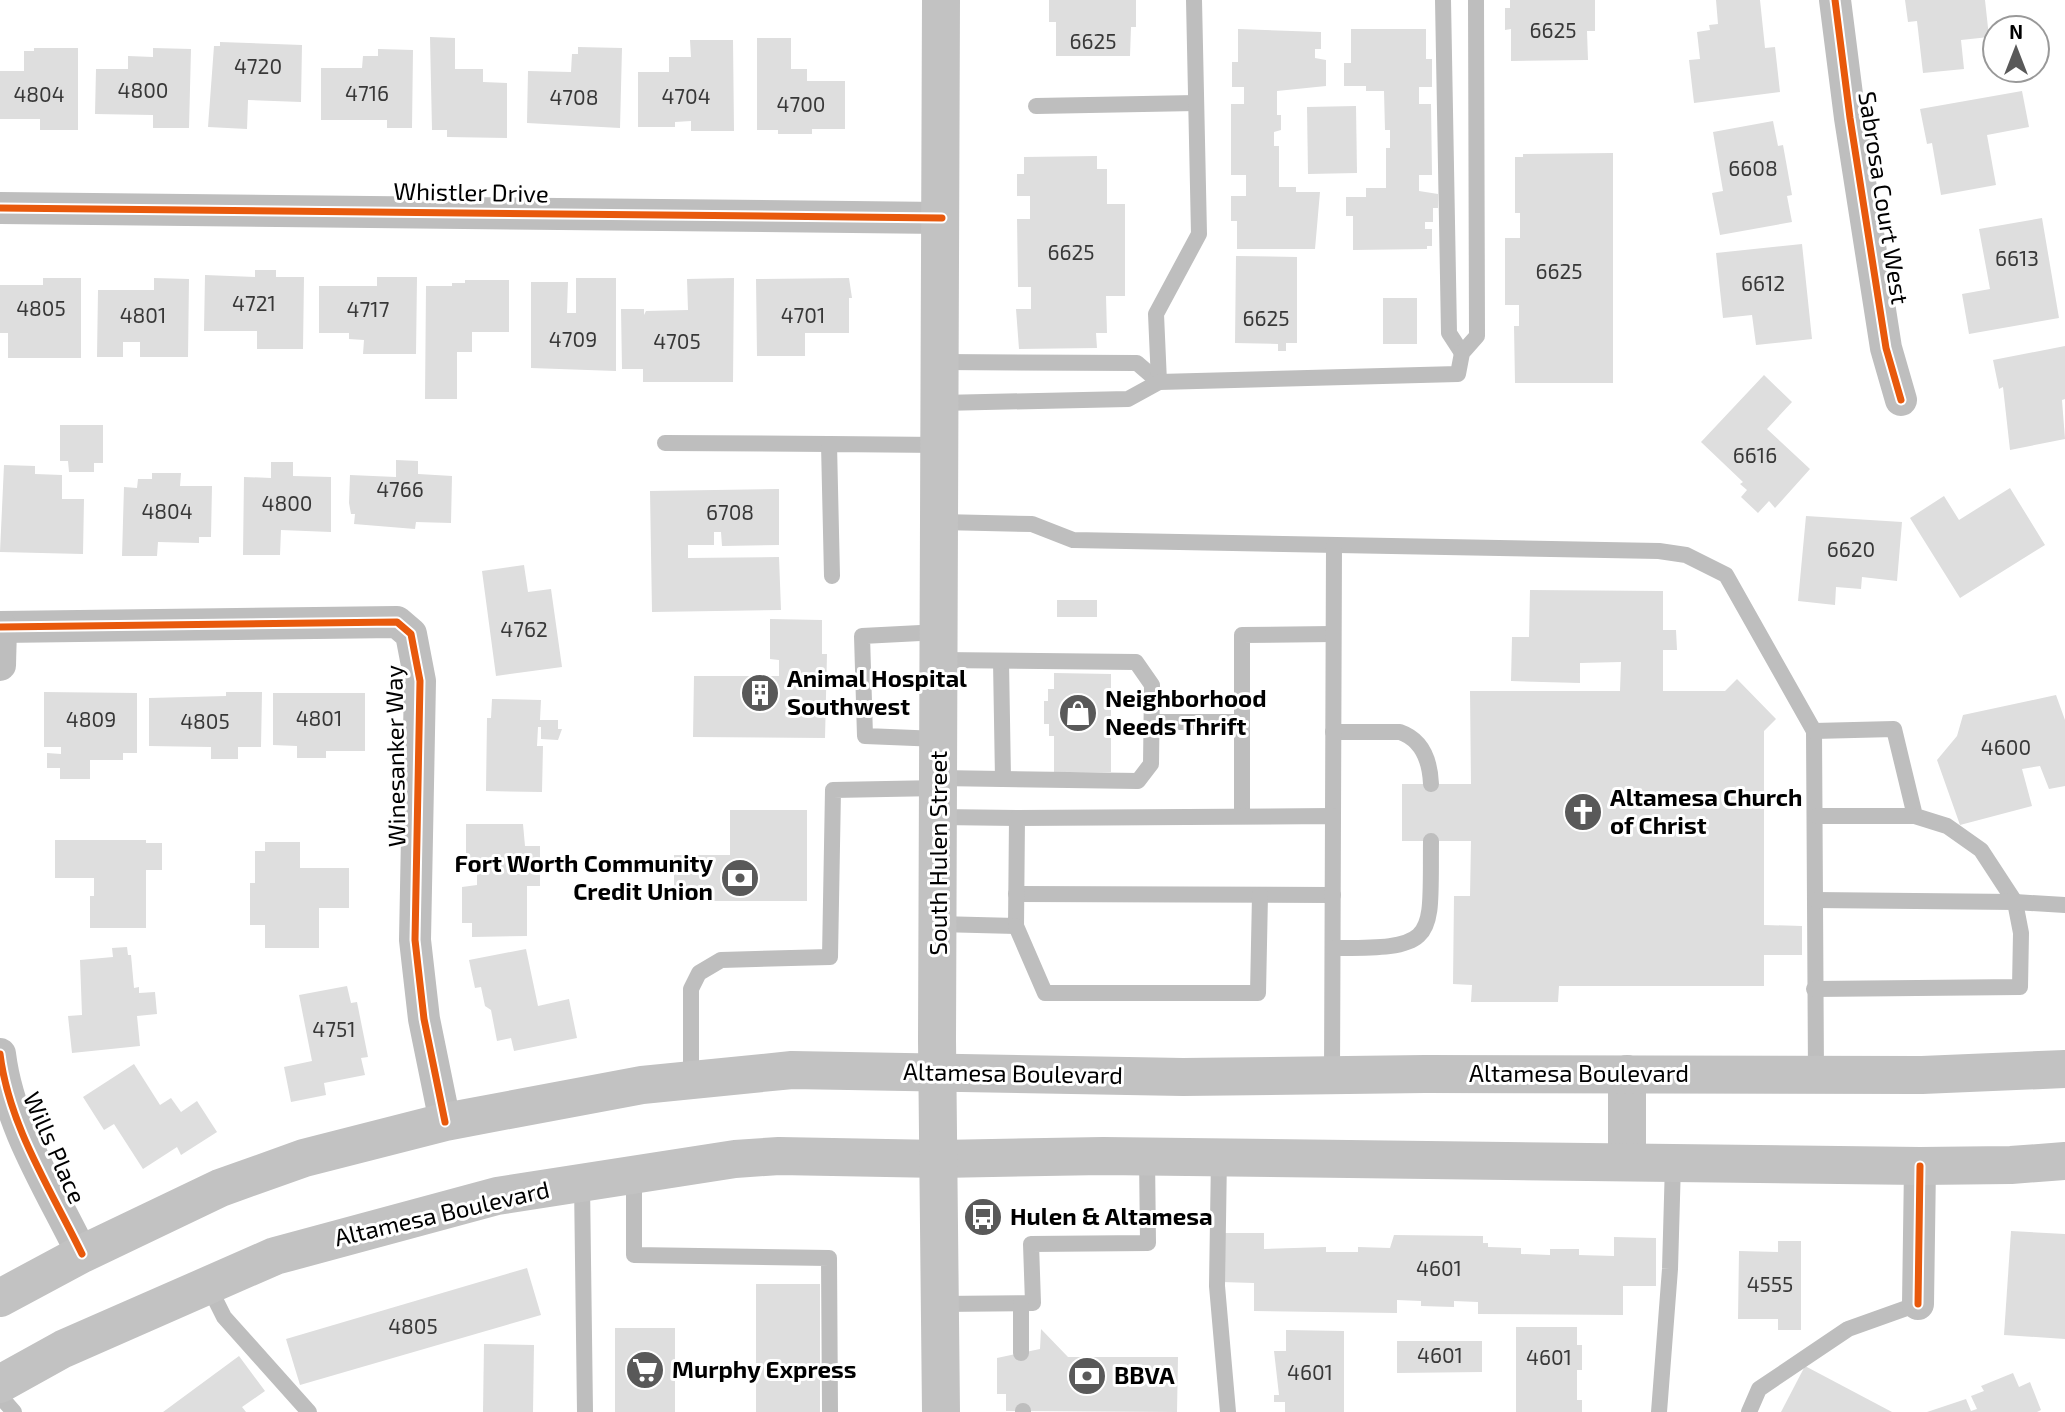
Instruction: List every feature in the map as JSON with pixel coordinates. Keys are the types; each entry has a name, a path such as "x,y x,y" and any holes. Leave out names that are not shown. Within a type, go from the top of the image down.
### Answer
{"main road":[{"name":"South Hulen Street","path":"941,1412 937,1073 942,0"},
{"name":"Altamesa Boulevard","path":"0,1298 82,1254 220,1188 303,1158 445,1122 642,1085 792,1070 1183,1077 1922,1075 2065,1069"},
{"path":"1627,1074 1627,1162"},
{"name":"Altamesa Boulevard","path":"0,1384 63,1349 275,1256 497,1196 779,1156 940,1159 1147,1156 1920,1166 2065,1161"}],"street":[{"name":"Sabrosa Court West","path":"1835,0 1850,118 1884,337 1901,400"},
{"name":"Whistler Drive","path":"0,208 942,218"},
{"name":"Winesanker Way","path":"0,626 397,622 411,634 420,681 415,940 424,1019 445,1122"},
{"path":"0,626 0,665"},
{"name":"Wills Place","path":"0,1054 3,1081 17,1124 82,1254"},
{"path":"1918,1304 1920,1166"}],"lane":[{"path":"1159,382 1156,314 1199,234 1194,0"},
{"path":"1443,0 1450,333 1462,353"},
{"path":"941,403 1128,399 1159,382 1458,374 1462,353 1477,336 1476,0"},
{"path":"1036,106 1196,103"},
{"path":"941,362 1137,363 1159,382"},
{"path":"664,443 941,445"},
{"path":"829,444 832,576"},
{"path":"941,522 1032,524 1073,540 1660,551 1686,555 1726,575 1814,731 1816,1074"},
{"path":"1332,1075 1334,545"},
{"path":"1242,816 1242,635 1333,634"},
{"path":"939,794 1003,779 1138,781 1151,764 1152,685 1136,662 1001,661 940,646 862,636 865,736 940,739"},
{"path":"1001,661 1003,779"},
{"path":"1152,722 1242,722"},
{"path":"1814,731 1894,729 1915,816"},
{"path":"1333,732 1400,732 1409,735 1424,751 1431,784"},
{"path":"691,1080 691,989 699,974 721,960 830,957 833,790 939,794 1017,818 1333,816"},
{"path":"1814,989 2020,987 2021,933 2015,902 1981,850 1947,827 1915,816 1816,816"},
{"path":"1017,818 1016,926 1045,993 1258,993 1260,895"},
{"path":"1333,947 1393,947 1420,936 1427,926 1430,914 1431,841"},
{"path":"1016,894 1333,895"},
{"path":"1815,900 2065,905"},
{"path":"938,924 1016,926"},
{"path":"940,1304 1033,1303 1031,1244 1148,1242 1147,1156"},
{"path":"1219,1157 1217,1286 1228,1412"},
{"path":"1659,1412 1671,1247 1673,1163"},
{"path":"634,1175 634,1255 829,1258 830,1412"},
{"path":"582,1183 585,1412"},
{"path":"208,1285 224,1317 309,1412"},
{"path":"1021,1304 1021,1353"},
{"path":"1749,1412 1759,1388 1848,1329 1918,1304"},
{"path":"0,1396 14,1412"}],"building":[{"path":"1049,0 1136,0 1136,27 1131,27 1130,56 1056,56 1056,22 1049,22"},
{"path":"1510,0 1595,0 1595,31 1587,31 1588,60 1511,61 1511,29 1505,30 1505,8 1510,8"},
{"path":"1716,0 1760,0 1765,48 1775,47 1780,92 1694,103 1689,60 1700,59 1697,32 1710,30 1709,25 1718,24"},
{"path":"1905,0 1985,0 1987,14 1981,14 1981,38 1961,40 1964,69 1923,73 1917,21 1908,22"},
{"path":"1238,29 1321,32 1321,49 1315,49 1315,58 1326,60 1326,86 1277,91 1277,115 1281,115 1281,130 1274,132 1274,146 1279,146 1279,187 1296,187 1296,192 1320,192 1315,249 1237,249 1237,221 1231,221 1231,196 1246,196 1246,175 1231,175 1231,104 1244,104 1244,87 1232,87 1232,62 1238,62"},
{"path":"1351,29 1426,29 1426,59 1432,59 1432,87 1419,87 1419,104 1431,104 1432,175 1419,175 1419,191 1438,194 1438,208 1433,208 1433,222 1425,222 1425,229 1432,229 1432,246 1427,246 1427,249 1353,250 1353,216 1346,216 1346,197 1366,197 1366,188 1386,188 1386,148 1390,148 1390,130 1385,130 1384,91 1366,91 1366,86 1344,86 1344,63 1351,63"},
{"path":"430,37 455,38 455,69 483,69 483,82 507,83 507,138 447,137 447,130 432,130"},
{"path":"757,38 791,38 791,69 807,69 807,81 845,81 845,129 812,129 812,134 778,134 778,130 757,130"},
{"path":"690,40 733,40 734,131 691,131 691,121 675,122 675,127 638,127 638,72 669,72 669,57 691,57"},
{"path":"220,42 302,45 301,102 248,100 247,129 208,127 214,46 220,46"},
{"path":"578,47 622,48 620,128 527,123 528,71 571,72 572,54 578,54"},
{"path":"34,48 78,48 78,130 40,130 40,119 0,119 0,71 24,71 24,51 34,51"},
{"path":"153,48 191,49 189,128 153,128 153,115 95,114 96,69 128,69 128,56 153,57"},
{"path":"378,49 413,50 412,128 387,128 387,120 321,120 321,68 362,68 363,56 378,56"},
{"path":"2022,91 2029,127 1987,135 1996,185 1941,195 1932,143 1927,144 1920,109"},
{"path":"1356,106 1357,173 1308,174 1307,107"},
{"path":"1773,121 1778,146 1783,145 1792,195 1787,196 1792,222 1720,235 1712,193 1723,191 1713,132"},
{"path":"1613,153 1613,383 1515,383 1514,326 1519,326 1519,305 1505,305 1505,238 1520,238 1520,213 1515,213 1515,157 1523,157 1523,154"},
{"path":"1097,156 1097,169 1107,169 1107,204 1125,204 1125,296 1106,296 1107,333 1096,333 1097,348 1019,349 1016,309 1031,309 1031,287 1018,287 1017,219 1030,219 1030,196 1017,196 1017,174 1024,174 1024,157"},
{"path":"2042,218 2059,318 1969,334 1962,294 1990,289 1979,229"},
{"path":"1802,244 1812,339 1756,345 1752,315 1723,318 1716,253"},
{"path":"1236,256 1297,257 1297,343 1286,343 1286,351 1278,351 1278,344 1235,343"},
{"path":"255,270 276,270 276,277 304,277 303,349 257,349 257,331 204,331 205,275 255,277"},
{"path":"377,277 417,277 416,354 363,354 364,340 349,339 349,333 319,333 319,286 377,286"},
{"path":"43,278 81,278 81,358 8,358 8,333 0,333 0,285 43,285"},
{"path":"154,278 189,279 188,357 140,357 140,342 123,342 123,357 97,357 98,290 154,290"},
{"path":"576,278 616,278 616,371 531,368 531,282 568,282 567,313 576,313"},
{"path":"734,278 733,382 643,382 643,369 622,369 621,309 644,309 644,315 646,311 688,310 687,279"},
{"path":"849,278 852,298 849,298 849,333 805,333 805,356 757,356 756,279"},
{"path":"465,280 509,280 509,332 472,332 472,352 457,352 457,399 425,399 426,286 452,286 452,283 465,283"},
{"path":"1383,298 1417,298 1417,344 1383,344"},
{"path":"2065,346 2065,399 2062,400 2065,439 2010,450 2003,387 1999,389 1993,360"},
{"path":"1764,375 1792,402 1767,429 1810,469 1775,508 1769,501 1758,513 1741,497 1747,490 1740,484 1743,482 1701,442"},
{"path":"60,425 103,425 103,463 94,463 94,472 69,472 68,461 60,461"},
{"path":"396,460 418,461 418,474 452,476 451,523 416,522 415,529 354,524 355,514 351,514 349,503 350,475 396,477"},
{"path":"271,462 293,462 293,476 331,477 331,532 281,530 280,555 243,555 244,477 271,478"},
{"path":"4,465 35,466 35,474 62,475 62,499 84,499 83,554 0,552"},
{"path":"152,473 181,473 180,486 212,486 211,537 199,537 199,543 158,542 157,556 122,556 124,487 137,488 138,479 152,479"},
{"path":"2010,488 2045,545 1960,598 1910,518 1944,496 1959,520"},
{"path":"779,489 779,545 722,546 721,532 714,532 714,545 688,545 688,558 779,557 781,610 652,612 650,491"},
{"path":"1806,516 1902,522 1897,581 1862,577 1861,589 1836,587 1835,605 1798,601"},
{"path":"524,565 528,592 551,589 562,667 496,676 482,571"},
{"name":"Altamesa Church of Christ","path":"1530,590 1663,591 1663,630 1676,630 1677,650 1663,650 1663,691 1725,691 1737,679 1776,719 1764,731 1764,925 1802,926 1802,955 1764,955 1764,986 1559,986 1558,1002 1471,1002 1472,985 1453,984 1454,896 1470,896 1471,841 1402,841 1402,784 1471,784 1470,691 1620,691 1621,662 1580,663 1580,683 1511,681 1512,637 1529,637"},
{"path":"1057,600 1097,600 1097,617 1057,617"},
{"name":"Animal Hospital Southwest","path":"770,619 822,620 822,654 827,654 825,738 693,737 694,676 779,676 779,660 770,659"},
{"name":"Neighborhood Needs Thrift","path":"1054,673 1111,674 1111,772 1054,772 1054,736 1049,736 1049,724 1044,724 1044,701 1048,701 1048,689 1054,689"},
{"path":"44,692 137,693 137,753 123,753 123,760 90,760 90,779 60,779 60,768 47,768 47,753 61,754 61,747 44,747"},
{"path":"226,692 262,692 261,747 238,747 238,759 211,759 211,747 149,746 149,698 226,696"},
{"path":"273,693 365,693 365,751 326,751 326,758 297,758 297,746 273,745"},
{"path":"2056,695 2065,720 2065,786 2049,789 2040,766 2022,769 2032,806 1960,825 1937,760 1957,736 1963,715"},
{"path":"492,699 541,700 540,720 558,720 558,729 562,729 558,740 541,739 541,727 538,727 537,746 543,746 542,792 486,791 487,718 491,718"},
{"name":"Fort Worth Community Credit Union","path":"730,810 807,810 807,901 674,901 674,855 730,855"},
{"path":"466,824 523,824 525,846 540,846 540,886 527,886 527,936 472,937 472,923 462,923 462,887 477,885 477,867 466,867"},
{"path":"55,840 146,840 146,843 162,843 162,870 146,870 146,928 90,928 90,896 94,896 94,878 55,878"},
{"path":"265,842 300,842 300,868 349,868 349,908 319,908 319,948 265,948 265,925 250,925 250,883 255,883 255,851 265,851"},
{"path":"127,947 128,955 131,955 134,988 139,987 139,993 155,992 157,1014 137,1016 140,1046 72,1053 68,1016 82,1015 80,960 113,957 112,948"},
{"path":"526,949 538,1006 569,999 577,1038 514,1051 511,1038 497,1041 491,1010 485,1006 481,987 475,988 469,960"},
{"path":"347,986 351,1003 357,1002 368,1057 361,1058 365,1075 324,1083 326,1095 291,1102 284,1067 312,1061 299,995"},
{"path":"134,1064 160,1105 171,1098 181,1112 197,1101 217,1132 181,1155 177,1147 143,1169 114,1124 104,1130 83,1097"},
{"path":"2011,1231 2065,1234 2065,1339 2004,1335"},
{"path":"1222,1233 1264,1233 1264,1249 1326,1247 1326,1252 1358,1252 1358,1247 1390,1248 1394,1235 1483,1236 1483,1243 1488,1243 1488,1247 1521,1248 1521,1254 1550,1255 1550,1249 1579,1249 1579,1255 1614,1256 1614,1237 1656,1238 1656,1286 1623,1286 1623,1315 1478,1314 1478,1302 1454,1301 1454,1307 1421,1306 1421,1301 1397,1300 1397,1313 1254,1311 1254,1283 1221,1282"},
{"path":"1778,1241 1801,1241 1801,1330 1778,1330 1778,1319 1738,1319 1739,1251 1778,1252"},
{"path":"527,1268 541,1315 300,1385 286,1339"},
{"path":"756,1284 820,1284 820,1412 756,1412"},
{"path":"1516,1327 1577,1327 1577,1345 1582,1345 1582,1370 1577,1370 1577,1400 1582,1400 1582,1412 1516,1412"},
{"name":"Murphy Express","path":"615,1328 675,1328 675,1412 615,1412"},
{"name":"BBVA","path":"1041,1329 1068,1357 1178,1357 1177,1412 1006,1411 1006,1394 997,1394 997,1358 1040,1349"},
{"path":"1286,1330 1344,1331 1344,1412 1285,1412 1285,1402 1274,1402 1274,1395 1279,1395 1274,1351 1286,1351"},
{"path":"1397,1341 1482,1341 1482,1372 1397,1373"},
{"path":"484,1344 534,1345 533,1412 483,1412"},
{"path":"239,1356 265,1391 242,1407 246,1412 163,1412"},
{"path":"1805,1366 1892,1412 1781,1412"},
{"path":"2013,1373 2019,1387 2030,1382 2041,1410 1927,1412 1966,1399 1971,1411 1977,1409 1971,1396 1984,1391 1981,1386"}],"cycle path":[{"path":"1835,0 1850,118 1886,348 1901,400"},
{"path":"0,208 942,218"},
{"path":"0,627 397,622 411,634 420,681 415,940 424,1019 445,1122"},
{"path":"0,1054 12,1107 22,1132 82,1254"},
{"path":"1918,1304 1920,1166"}],"place":[{"name":"Animal Hospital Southwest","path":"760,693"},
{"name":"Neighborhood Needs Thrift","path":"1078,713"},
{"name":"Altamesa Church of Christ","path":"1583,812"},
{"name":"Fort Worth Community Credit Union","path":"740,878"},
{"name":"Hulen & Altamesa","path":"983,1217"},
{"name":"Murphy Express","path":"645,1370"},
{"name":"BBVA","path":"1087,1376"}]}
